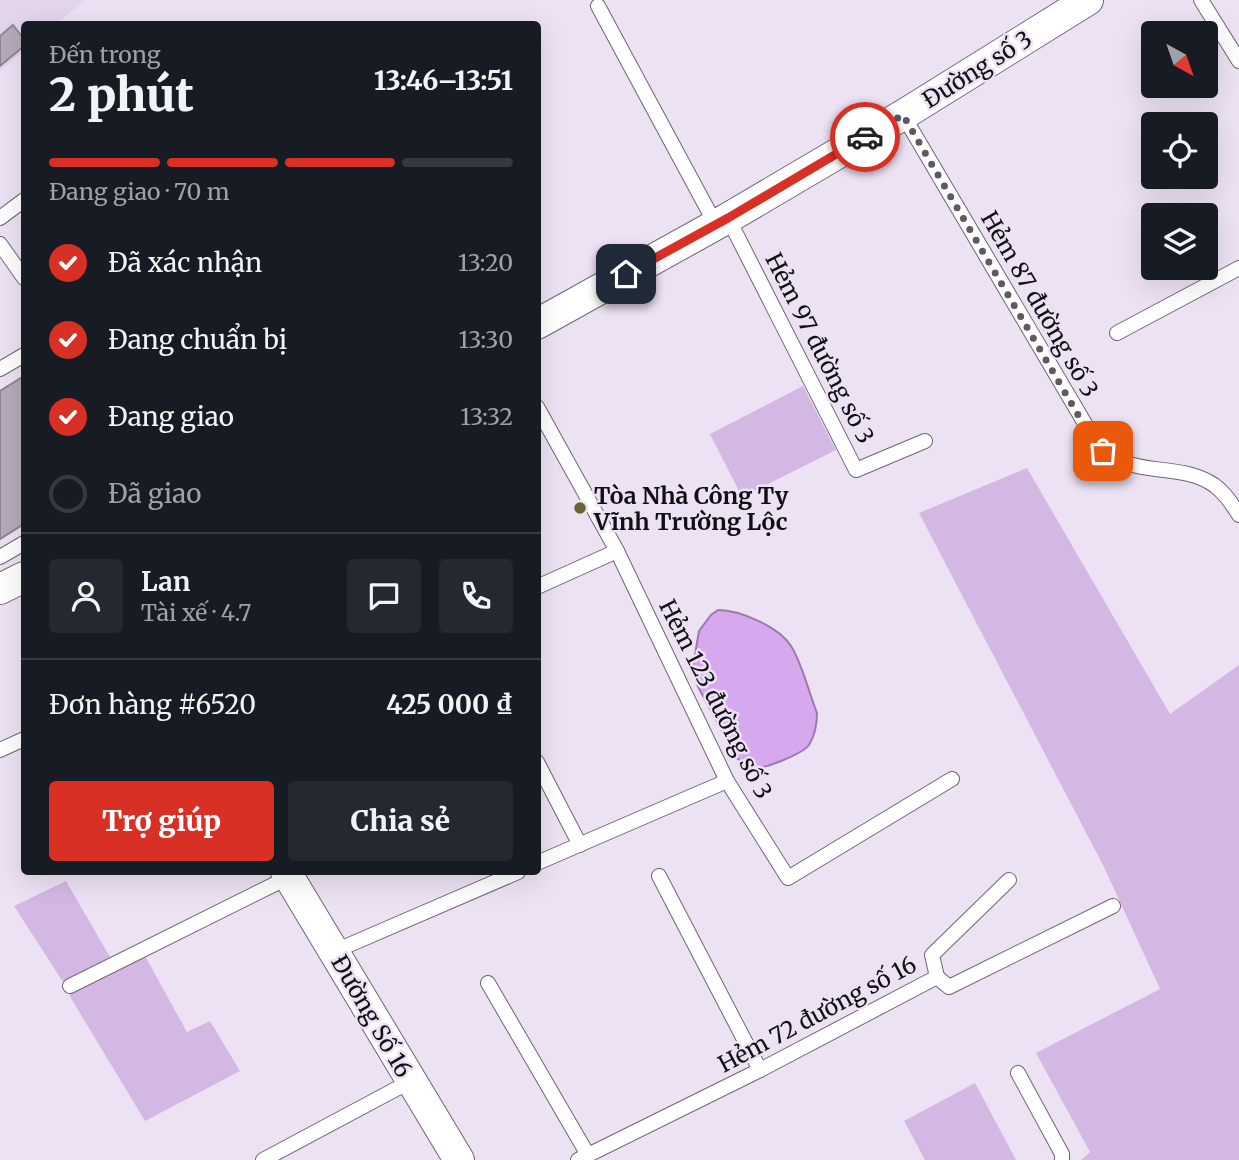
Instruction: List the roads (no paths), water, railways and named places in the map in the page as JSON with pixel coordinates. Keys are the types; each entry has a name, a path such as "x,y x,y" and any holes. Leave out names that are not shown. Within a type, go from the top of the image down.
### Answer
{"street":[{"name":"Đường số 3","path":"541,322 722,222 903,115 1088,0"},
{"path":"0,589 21,578"},
{"name":"Đường Số 16","path":"288,875 459,1160"}],"lane":[{"path":"1201,0 1239,61"},
{"path":"598,6 722,222"},
{"name":"Hẻm 87 đường số 3","path":"903,115 1097,444 1112,457 1132,467 1206,480 1226,495 1239,514"},
{"path":"0,218 21,202"},
{"name":"Hẻm 97 đường số 3","path":"722,222 856,470 925,441"},
{"path":"0,244 21,274"},
{"path":"1117,333 1239,268"},
{"path":"0,369 21,357"},
{"name":"Hẻm 123 đường số 3","path":"541,414 617,551 727,781 788,878 952,779"},
{"path":"0,557 21,544"},
{"path":"541,585 617,551"},
{"path":"0,750 21,740"},
{"path":"541,770 580,845"},
{"path":"541,861 727,781"},
{"path":"70,986 285,875"},
{"path":"335,951 511,875"},
{"path":"659,876 760,1070"},
{"path":"937,977 932,955 1009,880"},
{"name":"Hẻm 72 đường số 16","path":"583,1158 760,1070 937,977 949,987 1113,906"},
{"path":"488,983 583,1158"},
{"path":"1018,1073 1062,1154 1062,1160"},
{"path":"263,1160 411,1081"}],"place":[{"name":"Tòa Nhà Công Ty Vĩnh Trường Lộc","path":"580,508"}]}
